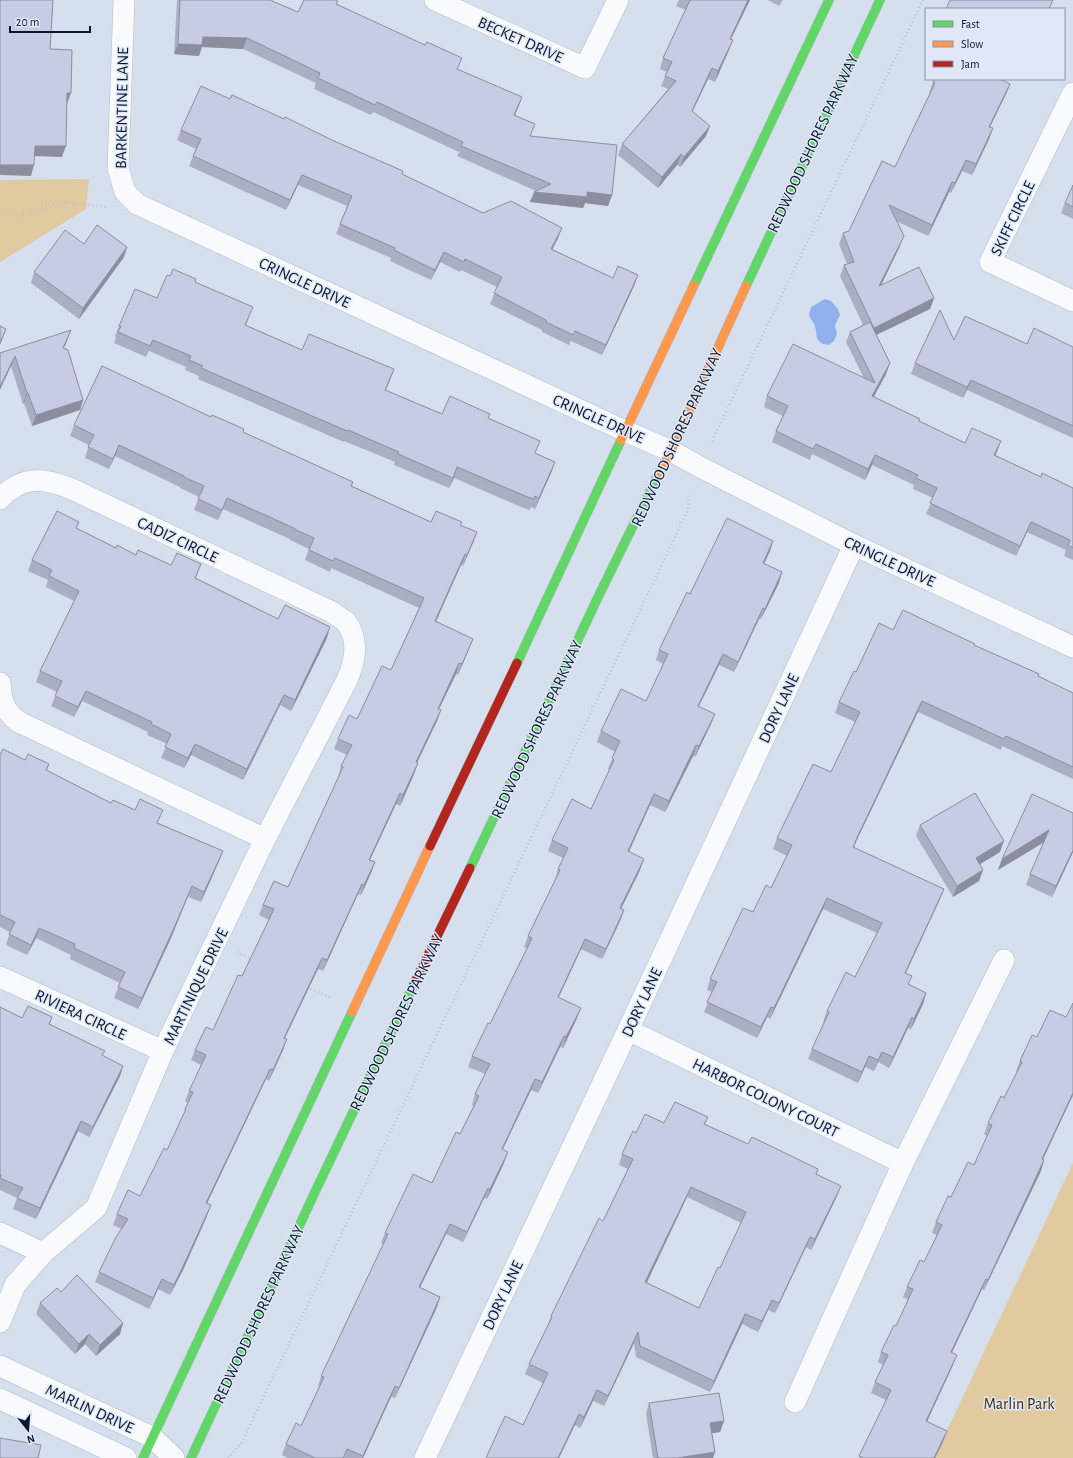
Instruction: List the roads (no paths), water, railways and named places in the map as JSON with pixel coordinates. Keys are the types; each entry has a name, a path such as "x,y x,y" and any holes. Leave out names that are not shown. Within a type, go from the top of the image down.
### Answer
{"main road":[{"path":"143,1458 829,0"},
{"name":"REDWOOD SHORES PARKWAY","path":"191,1458 315,1192 567,662 671,451 776,220 880,0"}],"street":[{"name":"BARKENTINE LANE","path":"124,0 118,168 125,192"},
{"name":"BECKET DRIVE","path":"435,0 585,68 618,0"},
{"name":"SKIFF CIRCLE","path":"1073,93 990,262 1073,301"},
{"name":"CRINGLE DRIVE","path":"125,192 137,204 151,211 625,432 671,451 854,545 1073,647"},
{"name":"CADIZ CIRCLE","path":"0,499 7,491 17,485 29,481 44,480 59,484 332,612 344,621 350,629"},
{"name":"DORY LANE","path":"425,1458 628,1030 854,545"},
{"name":"MARTINIQUE DRIVE","path":"0,1322 16,1285 42,1254 96,1208 163,1052 265,839 352,669 355,657 354,644 350,629"},
{"path":"0,683 1,695 5,706 10,715 18,722 265,839"},
{"path":"795,1402 903,1163 1004,960"},
{"name":"RIVIERA CIRCLE","path":"0,977 163,1052"},
{"name":"HARBOR COLONY COURT","path":"628,1030 903,1163"},
{"path":"0,1233 42,1254"},
{"name":"MARLIN DRIVE","path":"0,1366 152,1437 174,1458"},
{"name":"MARLIN DRIVE","path":"0,1399 126,1458"}],"water":[{"path":"825,299 831,301 838,309 840,315 835,325 837,334 834,341 829,345 818,340 814,324 809,315 811,307"}],"park label":[{"name":"Marlin Park","path":"1019,1403"}]}
